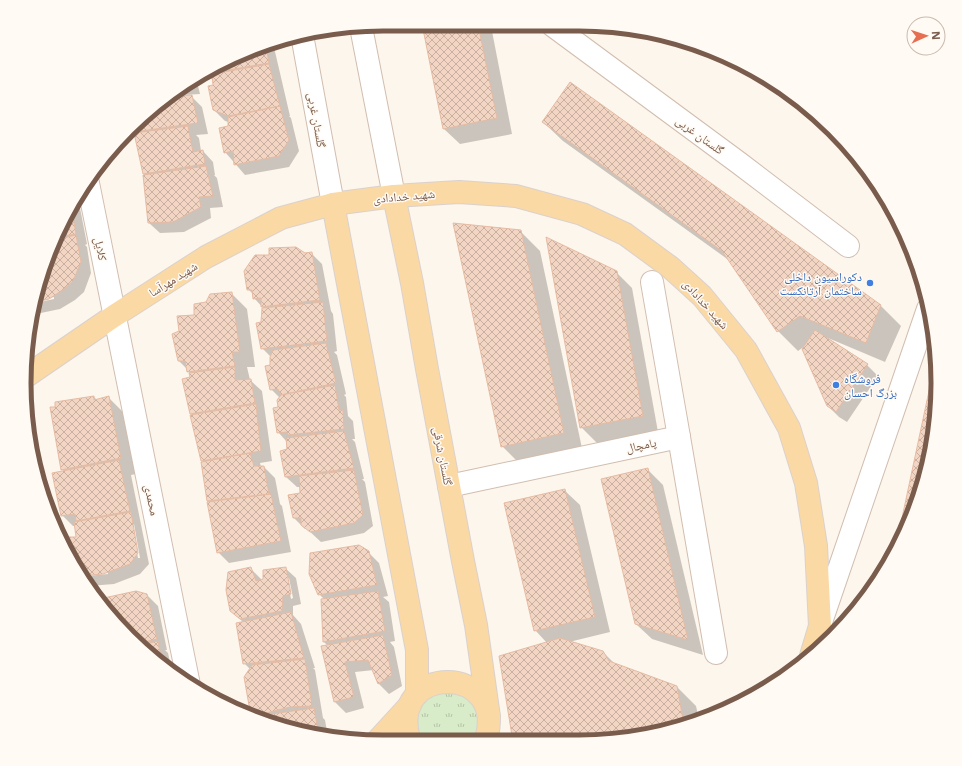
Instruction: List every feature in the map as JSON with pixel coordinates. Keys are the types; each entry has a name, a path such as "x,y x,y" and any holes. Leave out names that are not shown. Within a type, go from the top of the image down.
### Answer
{"main road":[{"name":"شهید خدادادی","path":"333,204 394,196 459,192 516,196 582,214 625,234 670,267 702,296 746,350 789,428 806,483 815,538 820,626 814,645"},
{"name":"گلستان شرقی","path":"394,196 412,283 448,486 476,625 489,717 489,730 487,735"},
{"name":"شهید مهرآسا","path":"31,373 114,316 206,257 281,218 333,204"},
{"path":"333,204 417,650 413,700 406,717 408,735"},
{"path":"382,735 413,700 428,686 441,682 454,681 467,685 477,693 485,704 489,717"}],"street":[{"name":"گلستان غربی","path":"560,31 739,163 848,246"},
{"path":"362,32 394,196"},
{"name":"گلستان غربی","path":"303,40 333,204"},
{"name":"کلایل","path":"89,189 114,316"},
{"path":"652,282 716,653"},
{"name":"محمدی","path":"114,316 187,676"},
{"path":"820,626 925,318"},
{"name":"پامچال","path":"448,486 679,437"},
{"path":"489,717 491,735"}],"green space":[{"path":"440,689 471,698 481,717 477,735 418,735 416,710"}],"building":[{"path":"423,31 479,31 497,118 443,129"},
{"path":"267,51 269,63 218,72"},
{"path":"269,64 280,106 228,116 213,110 208,86 213,85 212,75"},
{"path":"570,82 881,305 866,343 800,316 777,332 722,251 542,122"},
{"path":"192,95 198,123 136,132 151,118 180,96"},
{"path":"280,106 289,140 279,156 234,165 233,151 224,153 219,128 228,126 228,117"},
{"path":"188,126 193,152 203,150 205,164 143,174 134,134"},
{"path":"206,166 213,196 199,197 201,207 173,222 148,223 143,175"},
{"path":"73,216 76,234 63,236"},
{"path":"453,223 521,230 564,433 501,447"},
{"path":"76,235 81,262 73,281 49,299 41,301 50,270 62,238"},
{"path":"546,237 617,271 643,416 580,428"},
{"path":"296,247 305,253 312,252 320,300 261,307 261,298 253,299 252,290 247,290 244,271 255,255 269,255 269,248"},
{"path":"232,292 240,352 232,352 235,366 187,372 185,361 178,361 172,334 179,331 177,316 194,315 194,304 206,302 210,294"},
{"path":"323,302 327,341 261,349 256,323 261,322 262,308"},
{"name":"فروشگاه بزرگ احسان","path":"815,330 868,364 836,412 827,406 802,349"},
{"path":"326,343 336,383 281,395 278,389 270,390 265,366 270,365 270,357 273,350"},
{"path":"235,367 235,380 251,379 255,403 190,414 182,379 190,377 189,373"},
{"path":"931,382 928,429 924,452 912,496 900,527"},
{"path":"335,385 339,410 343,410 344,429 288,435 287,432 277,433 273,408 278,407 277,400 281,395"},
{"path":"94,396 94,400 109,396 121,458 61,470 50,407 55,407 55,402"},
{"path":"256,404 261,451 201,461 190,415"},
{"path":"344,431 354,468 285,477 280,451 287,449 286,438"},
{"path":"250,453 254,466 264,466 269,494 207,501 201,462"},
{"path":"119,460 130,511 76,521 75,514 61,516 52,473"},
{"path":"648,468 688,640 635,624 601,479"},
{"path":"354,470 363,515 354,523 310,532 301,525 301,518 293,518 288,495 300,493 299,476"},
{"path":"565,489 595,617 534,631 504,503"},
{"path":"271,494 281,541 217,553 207,502"},
{"path":"131,512 138,553 130,564 103,574 88,575 66,537 76,537 74,522"},
{"path":"359,545 369,551 377,585 318,595 309,574 310,553"},
{"path":"251,567 256,581 263,579 263,570 286,567 291,594 283,596 282,611 240,619 230,611 226,590 228,572"},
{"path":"136,591 147,594 157,639 144,642 118,615 105,598"},
{"path":"378,591 385,631 323,642 321,599"},
{"path":"291,612 304,658 243,664 236,623"},
{"path":"383,635 392,675 378,684 368,660 345,662 354,697 334,702 321,646"},
{"path":"560,638 603,651 609,661 677,686 683,719 625,732 579,735 512,735 499,656"},
{"path":"158,641 161,655 151,648 147,644"},
{"path":"305,659 312,706 290,707 266,713 250,709 244,677 252,665"},
{"path":"314,708 318,729 292,723 266,715"}],"place":[{"name":"دکوراسیون داخلی ساختمان آرتانکست","path":"870,283"},
{"name":"فروشگاه بزرگ احسان","path":"836,385"}]}
